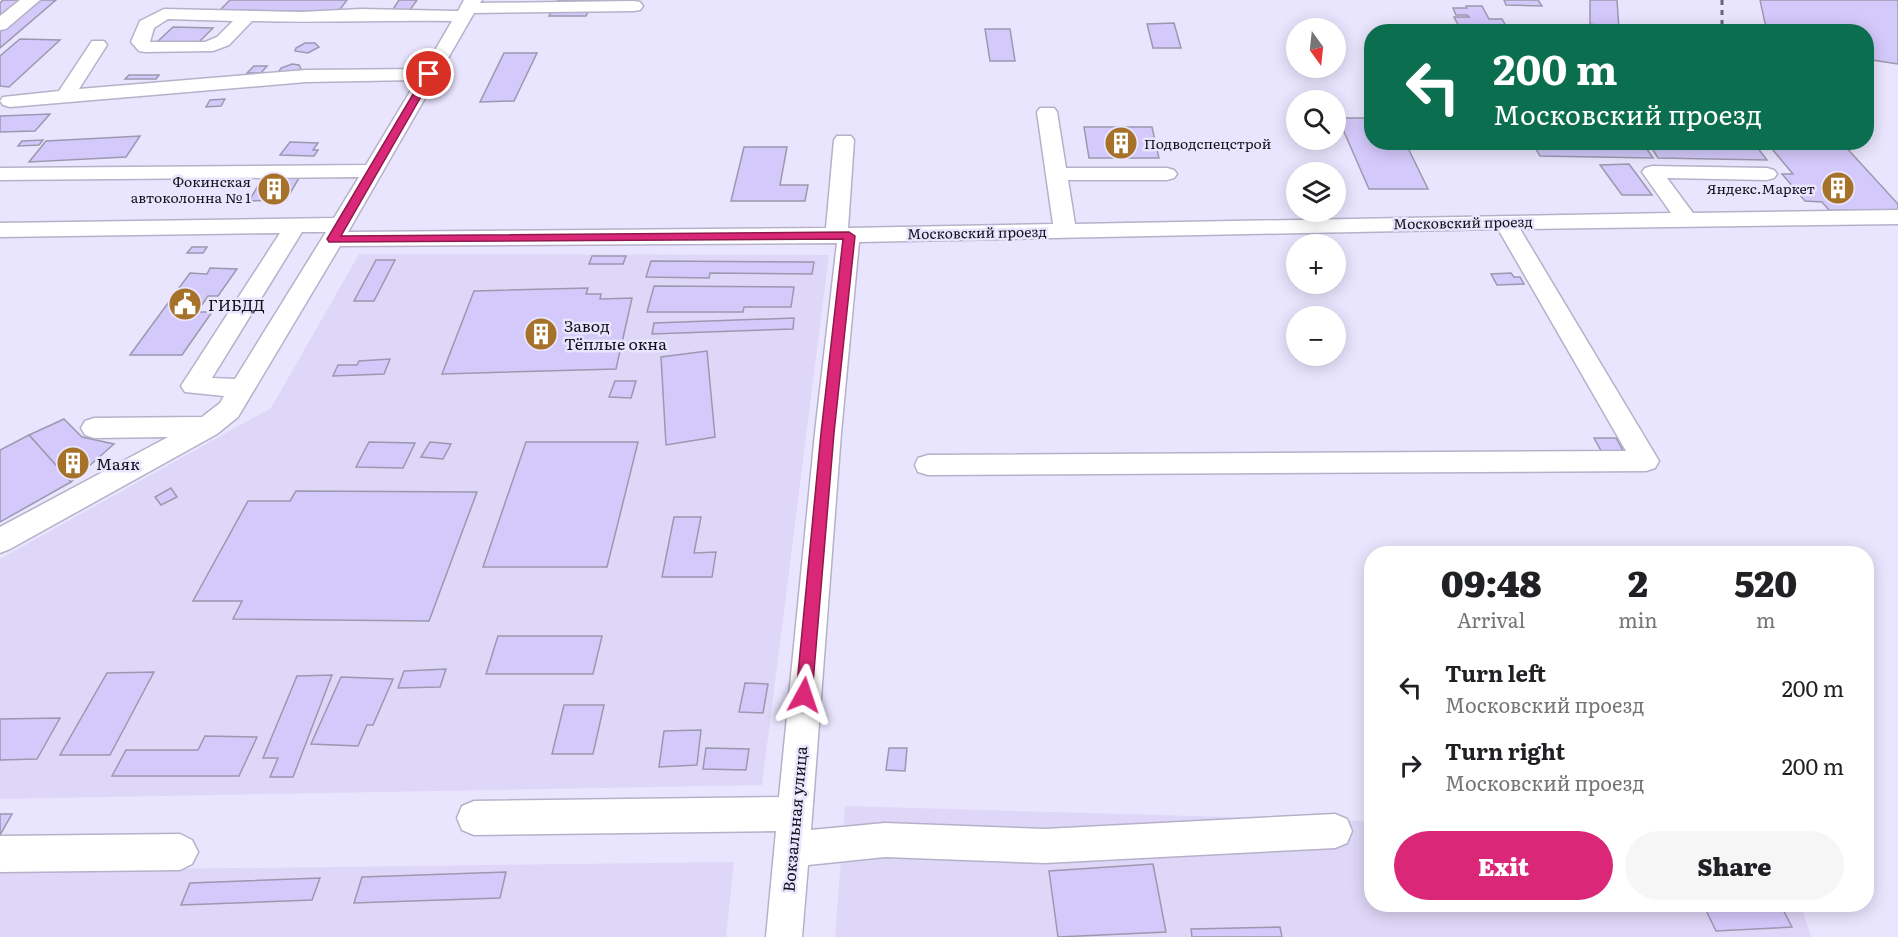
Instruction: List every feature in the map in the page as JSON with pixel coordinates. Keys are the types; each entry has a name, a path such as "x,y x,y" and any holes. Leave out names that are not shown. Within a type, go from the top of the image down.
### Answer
{"street":[{"path":"0,25 31,0"},
{"path":"247,16 223,41 207,47 145,47 140,42 146,25 152,19 186,7 247,16 361,14 468,8 634,6"},
{"path":"0,541 208,427 229,410 338,232 468,8"},
{"path":"65,96 98,45"},
{"path":"10,100 306,76 429,74"},
{"path":"1047,112 1065,230"},
{"name":"Вокзальная улица","path":"784,937 828,433 842,236 844,140"},
{"path":"0,174 374,171"},
{"path":"1686,218 1652,172 1767,174"},
{"path":"1057,174 1167,174"},
{"name":"Московский проезд","path":"0,230 296,226 338,232 842,236 1686,218 1898,217"},
{"path":"928,465 1646,461 1505,222"},
{"path":"244,387 194,386 296,226"},
{"path":"94,428 208,427"},
{"path":"474,818 794,814"},
{"path":"791,849 885,840 1045,846 1335,831"},
{"path":"0,854 180,852"}],"shaded area":[{"path":"359,254 829,255 762,785 0,799 0,559 271,408"},
{"path":"845,806 1364,821 1364,912 1803,912 1811,937 835,937"},
{"path":"734,862 726,937 0,937 0,871"}],"building":[{"path":"3,0 23,0 0,18 0,3"},
{"path":"38,0 56,0 0,48 0,31"},
{"path":"230,0 347,0 338,12 220,10"},
{"path":"399,0 417,0 407,14 390,14"},
{"path":"558,0 594,0 586,16 549,16"},
{"path":"1504,0 1538,0 1542,6 1506,5"},
{"path":"1590,0 1617,0 1619,24 1590,24"},
{"path":"1760,0 1898,0 1898,64 1874,60 1874,24 1765,24"},
{"path":"1466,6 1482,6 1489,19 1502,19 1505,24 1458,24 1454,17 1469,17 1456,15 1453,8 1467,8"},
{"path":"1174,23 1181,48 1153,48 1147,24"},
{"path":"173,27 213,28 197,44 156,43"},
{"path":"985,29 1010,29 1015,61 990,61"},
{"path":"20,39 60,40 9,87 0,86 0,56"},
{"path":"305,43 315,43 319,47 308,53 295,51"},
{"path":"504,53 537,53 514,101 480,102"},
{"path":"292,64 299,65 301,69 298,72 277,74 281,68"},
{"path":"254,66 267,66 261,73 247,73"},
{"path":"129,75 159,75 156,79 125,79"},
{"path":"225,99 221,106 206,107 210,100"},
{"path":"50,114 35,131 0,132 0,116"},
{"path":"1346,118 1364,118 1364,150 1409,150 1428,189 1369,189 1346,136"},
{"name":"Подводспецстрой","path":"1084,127 1152,127 1159,158 1089,158"},
{"path":"140,136 126,157 29,162 46,141"},
{"path":"43,140 39,145 18,146 22,141"},
{"path":"290,142 318,143 313,150 318,150 314,156 280,155"},
{"path":"744,147 787,147 780,185 808,185 805,201 731,201"},
{"path":"1537,150 1648,150 1653,158 1540,156"},
{"path":"1653,150 1759,150 1767,160 1658,158"},
{"name":"Яндекс.Маркет","path":"1773,150 1848,150 1898,204 1898,211 1829,210 1822,202 1805,201 1782,174 1793,174"},
{"path":"1629,164 1652,195 1622,195 1600,165"},
{"name":"Фокинская автоколонна № 1","path":"299,178 286,200 249,201 262,179"},
{"path":"192,247 207,247 203,253 187,253"},
{"path":"592,256 626,256 623,264 589,264"},
{"path":"376,260 395,260 374,301 354,301"},
{"path":"651,261 814,262 812,274 710,273 709,278 646,277"},
{"name":"ГИБДД","path":"210,268 237,269 218,296 208,296 197,312 212,312 182,355 130,355 190,273 207,274"},
{"path":"1511,273 1514,277 1520,277 1524,284 1497,285 1491,274"},
{"path":"654,286 794,287 791,307 744,307 743,312 647,312"},
{"name":"Завод Тёплые окна","path":"588,288 586,294 601,294 600,299 632,298 616,369 442,374 474,291"},
{"path":"794,318 793,329 652,334 654,323"},
{"path":"707,351 715,437 666,445 661,357"},
{"path":"390,359 384,374 333,376 338,365 357,365 359,361"},
{"path":"615,381 636,381 631,398 609,397"},
{"name":"Маяк","path":"64,419 82,437 114,444 71,482 29,435"},
{"path":"29,435 71,482 0,522 0,450"},
{"path":"1594,438 1616,438 1627,458 1605,458"},
{"path":"369,442 415,443 403,468 356,467"},
{"path":"430,442 451,444 443,459 421,457"},
{"path":"526,442 638,442 607,567 483,567"},
{"path":"171,488 177,497 161,505 155,497"},
{"path":"296,491 477,492 429,621 233,619 242,601 193,601 248,501 290,501"},
{"path":"674,517 701,517 694,553 716,552 712,577 662,577"},
{"path":"498,636 602,636 593,674 486,674"},
{"path":"446,669 440,687 398,688 404,671"},
{"path":"154,672 110,755 60,755 107,673"},
{"path":"332,675 293,777 270,777 278,758 263,758 297,676"},
{"path":"341,677 393,679 373,725 367,725 358,746 311,744"},
{"path":"745,683 768,684 763,713 739,712"},
{"path":"564,705 604,705 593,754 552,754"},
{"path":"60,718 37,759 0,760 0,719"},
{"path":"701,730 697,765 659,767 664,731"},
{"path":"205,736 257,737 239,776 112,776 126,750 198,750"},
{"path":"706,748 749,749 746,770 703,769"},
{"path":"889,748 907,748 905,771 886,770"},
{"path":"0,814 12,814 0,835"},
{"path":"1153,864 1166,932 1058,937 1049,871"},
{"path":"506,872 500,898 354,903 362,877"},
{"path":"320,878 312,900 181,905 190,883"},
{"path":"1707,912 1784,912 1792,927 1716,931"},
{"path":"1280,927 1282,937 1192,937 1191,929"}],"railway":[{"path":"1722,0 1722,24"}],"place":[{"name":"Подводспецстрой","path":"1121,143"},
{"name":"Яндекс.Маркет","path":"1838,188"},
{"name":"Фокинская автоколонна № 1","path":"274,189"},
{"name":"ГИБДД","path":"185,304"},
{"name":"Завод Тёплые окна","path":"541,334"},
{"name":"Маяк","path":"73,463"}],"route":[{"path":"429,74 333,239 849,236 804,695"}]}
